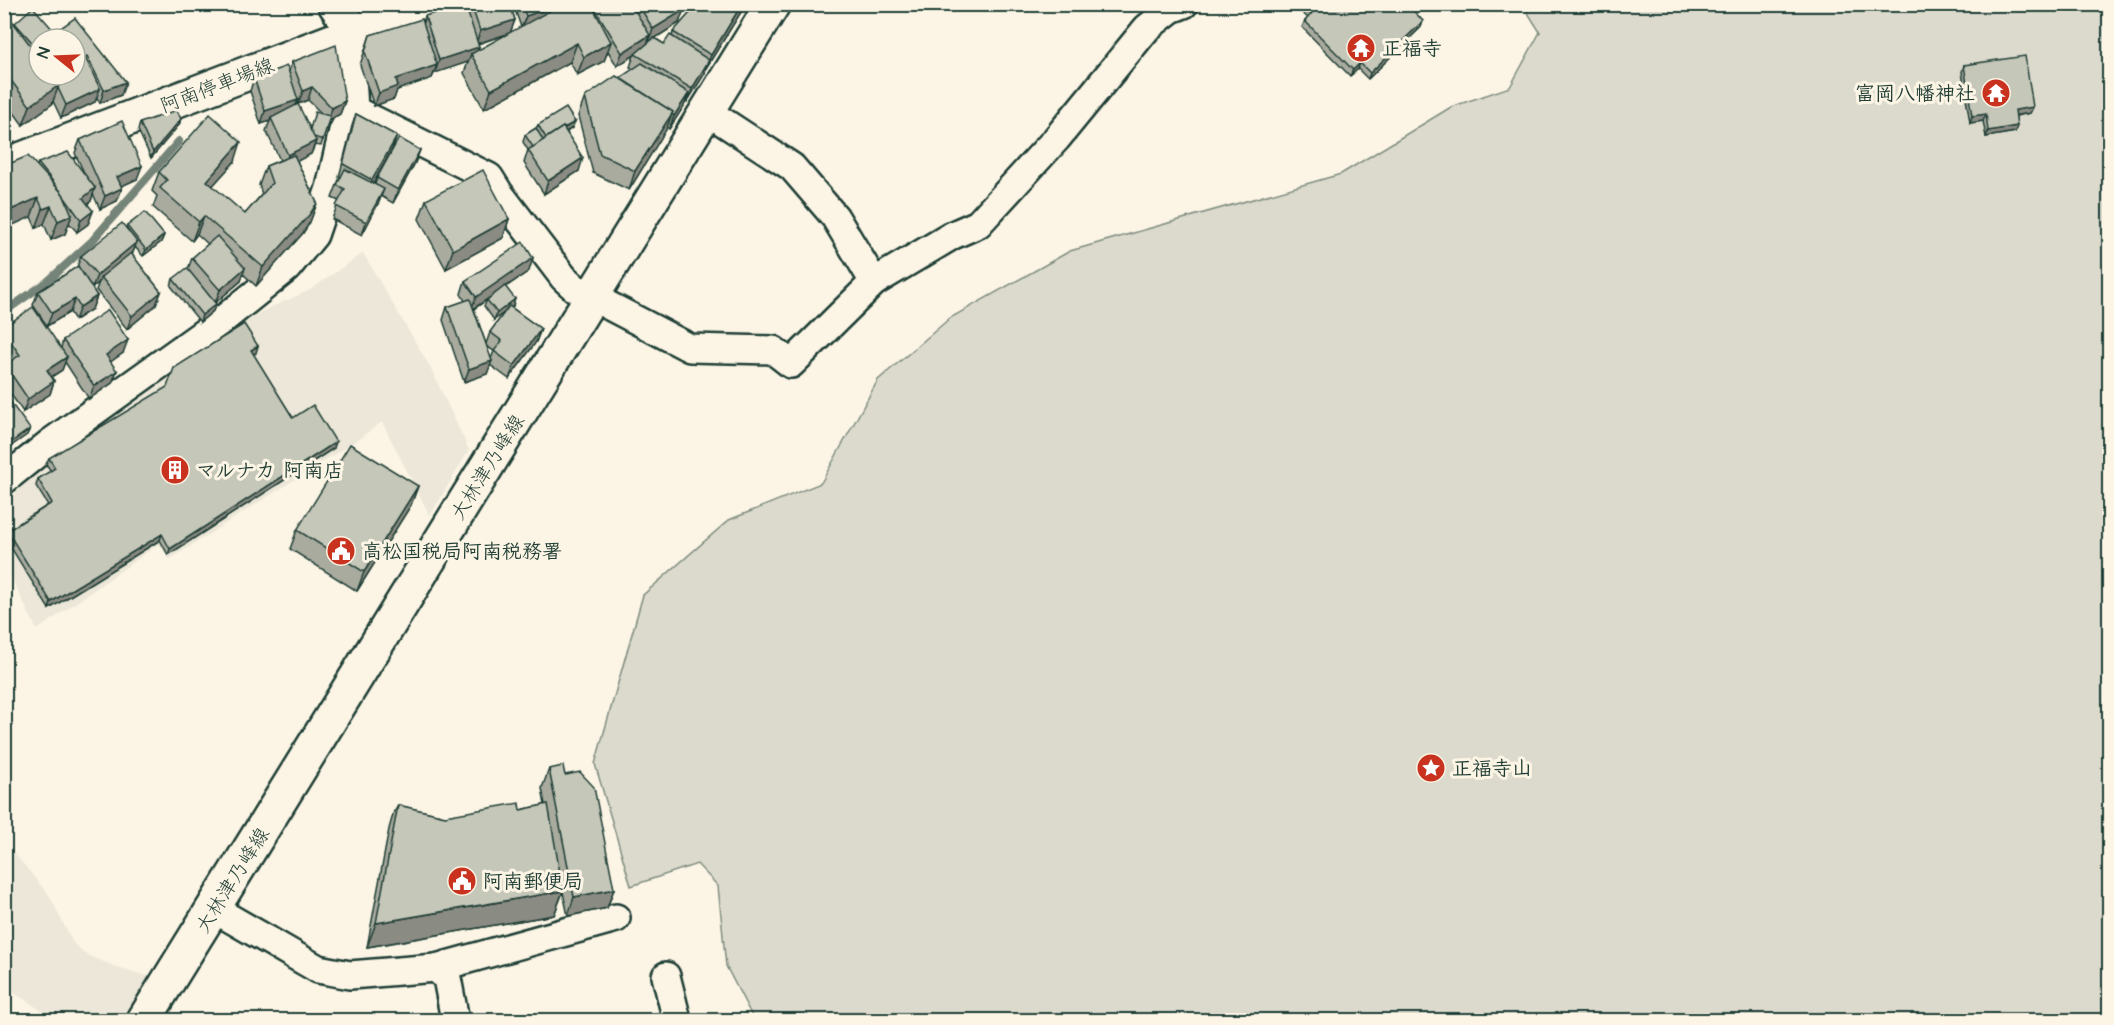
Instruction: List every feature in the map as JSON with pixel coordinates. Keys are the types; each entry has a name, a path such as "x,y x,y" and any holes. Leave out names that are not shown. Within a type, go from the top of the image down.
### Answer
{"main road":[{"path":"335,4 354,32"},
{"name":"大林津乃峰線","path":"144,1020 773,4"},
{"name":"阿南停車場線","path":"4,166 417,7"}],"street":[{"path":"354,110 489,177 564,278 575,288 690,348 773,350 791,364 874,282 953,235 978,224 1057,138 1148,28 1171,9 1184,4"},
{"path":"4,480 50,443 226,317 287,268 314,235 330,188 343,131 354,110 351,58 354,32"},
{"path":"708,112 792,166 835,218 874,282"},
{"path":"214,909 318,969 350,975 436,968 616,918"},
{"path":"436,968 447,978 455,1020"},
{"path":"666,976 677,1020"}],"shaded area":[{"path":"1523,5 2109,5 2109,1020 754,1020 726,966 718,886 697,864 631,886 595,764 643,595 729,520 821,483 878,380 950,318 1070,251 1341,174 1451,107 1510,87 1540,32"},
{"path":"363,253 430,367 469,450 430,516 382,422 170,559 159,544 37,630 5,565 5,505 42,462 245,319 310,290"},
{"path":"5,842 49,895 73,943 87,955 150,977 123,1020 56,1020 5,987"}],"building":[{"path":"465,4 479,47 439,60 425,16"},
{"path":"471,4 510,4 515,20 480,31"},
{"path":"522,4 560,4 526,16"},
{"path":"562,4 591,4 611,42 584,57 577,43 491,90 471,54"},
{"path":"602,4 631,4 650,35 622,53 595,9"},
{"path":"638,4 681,4 684,10 653,29"},
{"path":"698,4 742,4 711,55 673,32"},
{"name":"正福寺","path":"1304,4 1407,4 1423,21 1370,73 1360,63 1353,70 1305,21 1312,13"},
{"path":"33,7 50,27 27,27 27,37 15,23"},
{"path":"10,18 27,41 27,87 56,87 30,106 4,71 4,22"},
{"path":"75,18 82,27 62,27"},
{"path":"422,19 437,65 396,79 398,86 379,93 365,52 370,35"},
{"path":"87,33 126,82 104,90 87,56"},
{"path":"670,35 709,60 692,89 635,54 654,38 664,44"},
{"path":"336,45 345,101 332,108 312,87 303,91 292,62"},
{"name":"富岡八幡神社","path":"2025,56 2033,107 2015,110 2017,126 1988,131 1986,114 1972,116 1964,65"},
{"path":"87,61 100,89 66,105 58,88 87,87"},
{"path":"642,63 689,93 674,116 673,112 620,78"},
{"path":"287,66 298,100 265,111 254,78"},
{"path":"616,76 673,112 635,171 600,154 585,97"},
{"path":"298,104 316,141 288,155 271,118"},
{"path":"566,108 575,122 546,138 538,125"},
{"path":"177,110 181,119 153,152 140,123"},
{"path":"315,112 330,116 323,140 314,137 310,129"},
{"path":"210,114 241,142 207,181 245,214 272,183 266,166 294,155 317,203 263,267 204,216 199,222 160,188 167,180 159,172"},
{"path":"356,114 397,136 372,180 343,164"},
{"path":"122,121 142,166 117,177 122,188 105,196 80,140"},
{"path":"563,127 583,158 548,181 528,150"},
{"path":"536,128 543,140 533,147 525,135"},
{"path":"399,138 420,150 398,190 377,178"},
{"path":"68,152 95,188 83,198 93,211 81,220 38,163"},
{"path":"28,156 63,194 72,215 58,221 51,206 43,209 38,198 4,213 4,166"},
{"path":"345,169 384,189 366,222 336,206 345,189 337,185"},
{"path":"483,170 509,219 453,250 426,200"},
{"path":"145,212 164,235 146,250 127,226"},
{"path":"122,223 137,242 97,275 81,256"},
{"path":"217,236 245,268 220,290 192,258"},
{"path":"523,242 533,258 476,297 465,281"},
{"path":"131,253 161,292 132,316 101,277"},
{"path":"78,266 97,296 80,307 75,299 52,313 38,292"},
{"path":"187,268 216,304 202,315 173,279"},
{"path":"505,286 515,299 497,313 487,300"},
{"path":"470,299 492,361 469,369 447,307"},
{"path":"509,306 541,329 514,366 494,351 502,341 490,332"},
{"path":"33,307 67,357 47,370 54,381 28,399 5,365 20,355 4,332 4,327"},
{"path":"108,310 128,340 106,355 117,371 94,386 63,340"},
{"name":"マルナカ 阿南店","path":"244,324 258,346 251,350 293,418 313,405 336,442 170,549 162,534 51,602 7,531 52,503 38,479 55,468 49,458 167,387 174,368"},
{"path":"8,399 30,429 4,447 4,401"},
{"path":"350,444 418,486 364,572 297,530"},
{"path":"563,766 565,775 580,772 594,787 614,889 574,897 549,769"},
{"path":"519,803 520,810 548,804 563,891 376,923 398,805 445,816"}],"waterway":[{"path":"4,312 47,282 92,241 179,141"}],"place":[{"name":"正福寺","path":"1361,48"},
{"name":"富岡八幡神社","path":"1996,93"},
{"name":"マルナカ 阿南店","path":"175,470"},
{"name":"高松国税局阿南税務署","path":"341,551"},
{"name":"正福寺山","path":"1431,768"},
{"name":"阿南郵便局","path":"462,881"}]}
